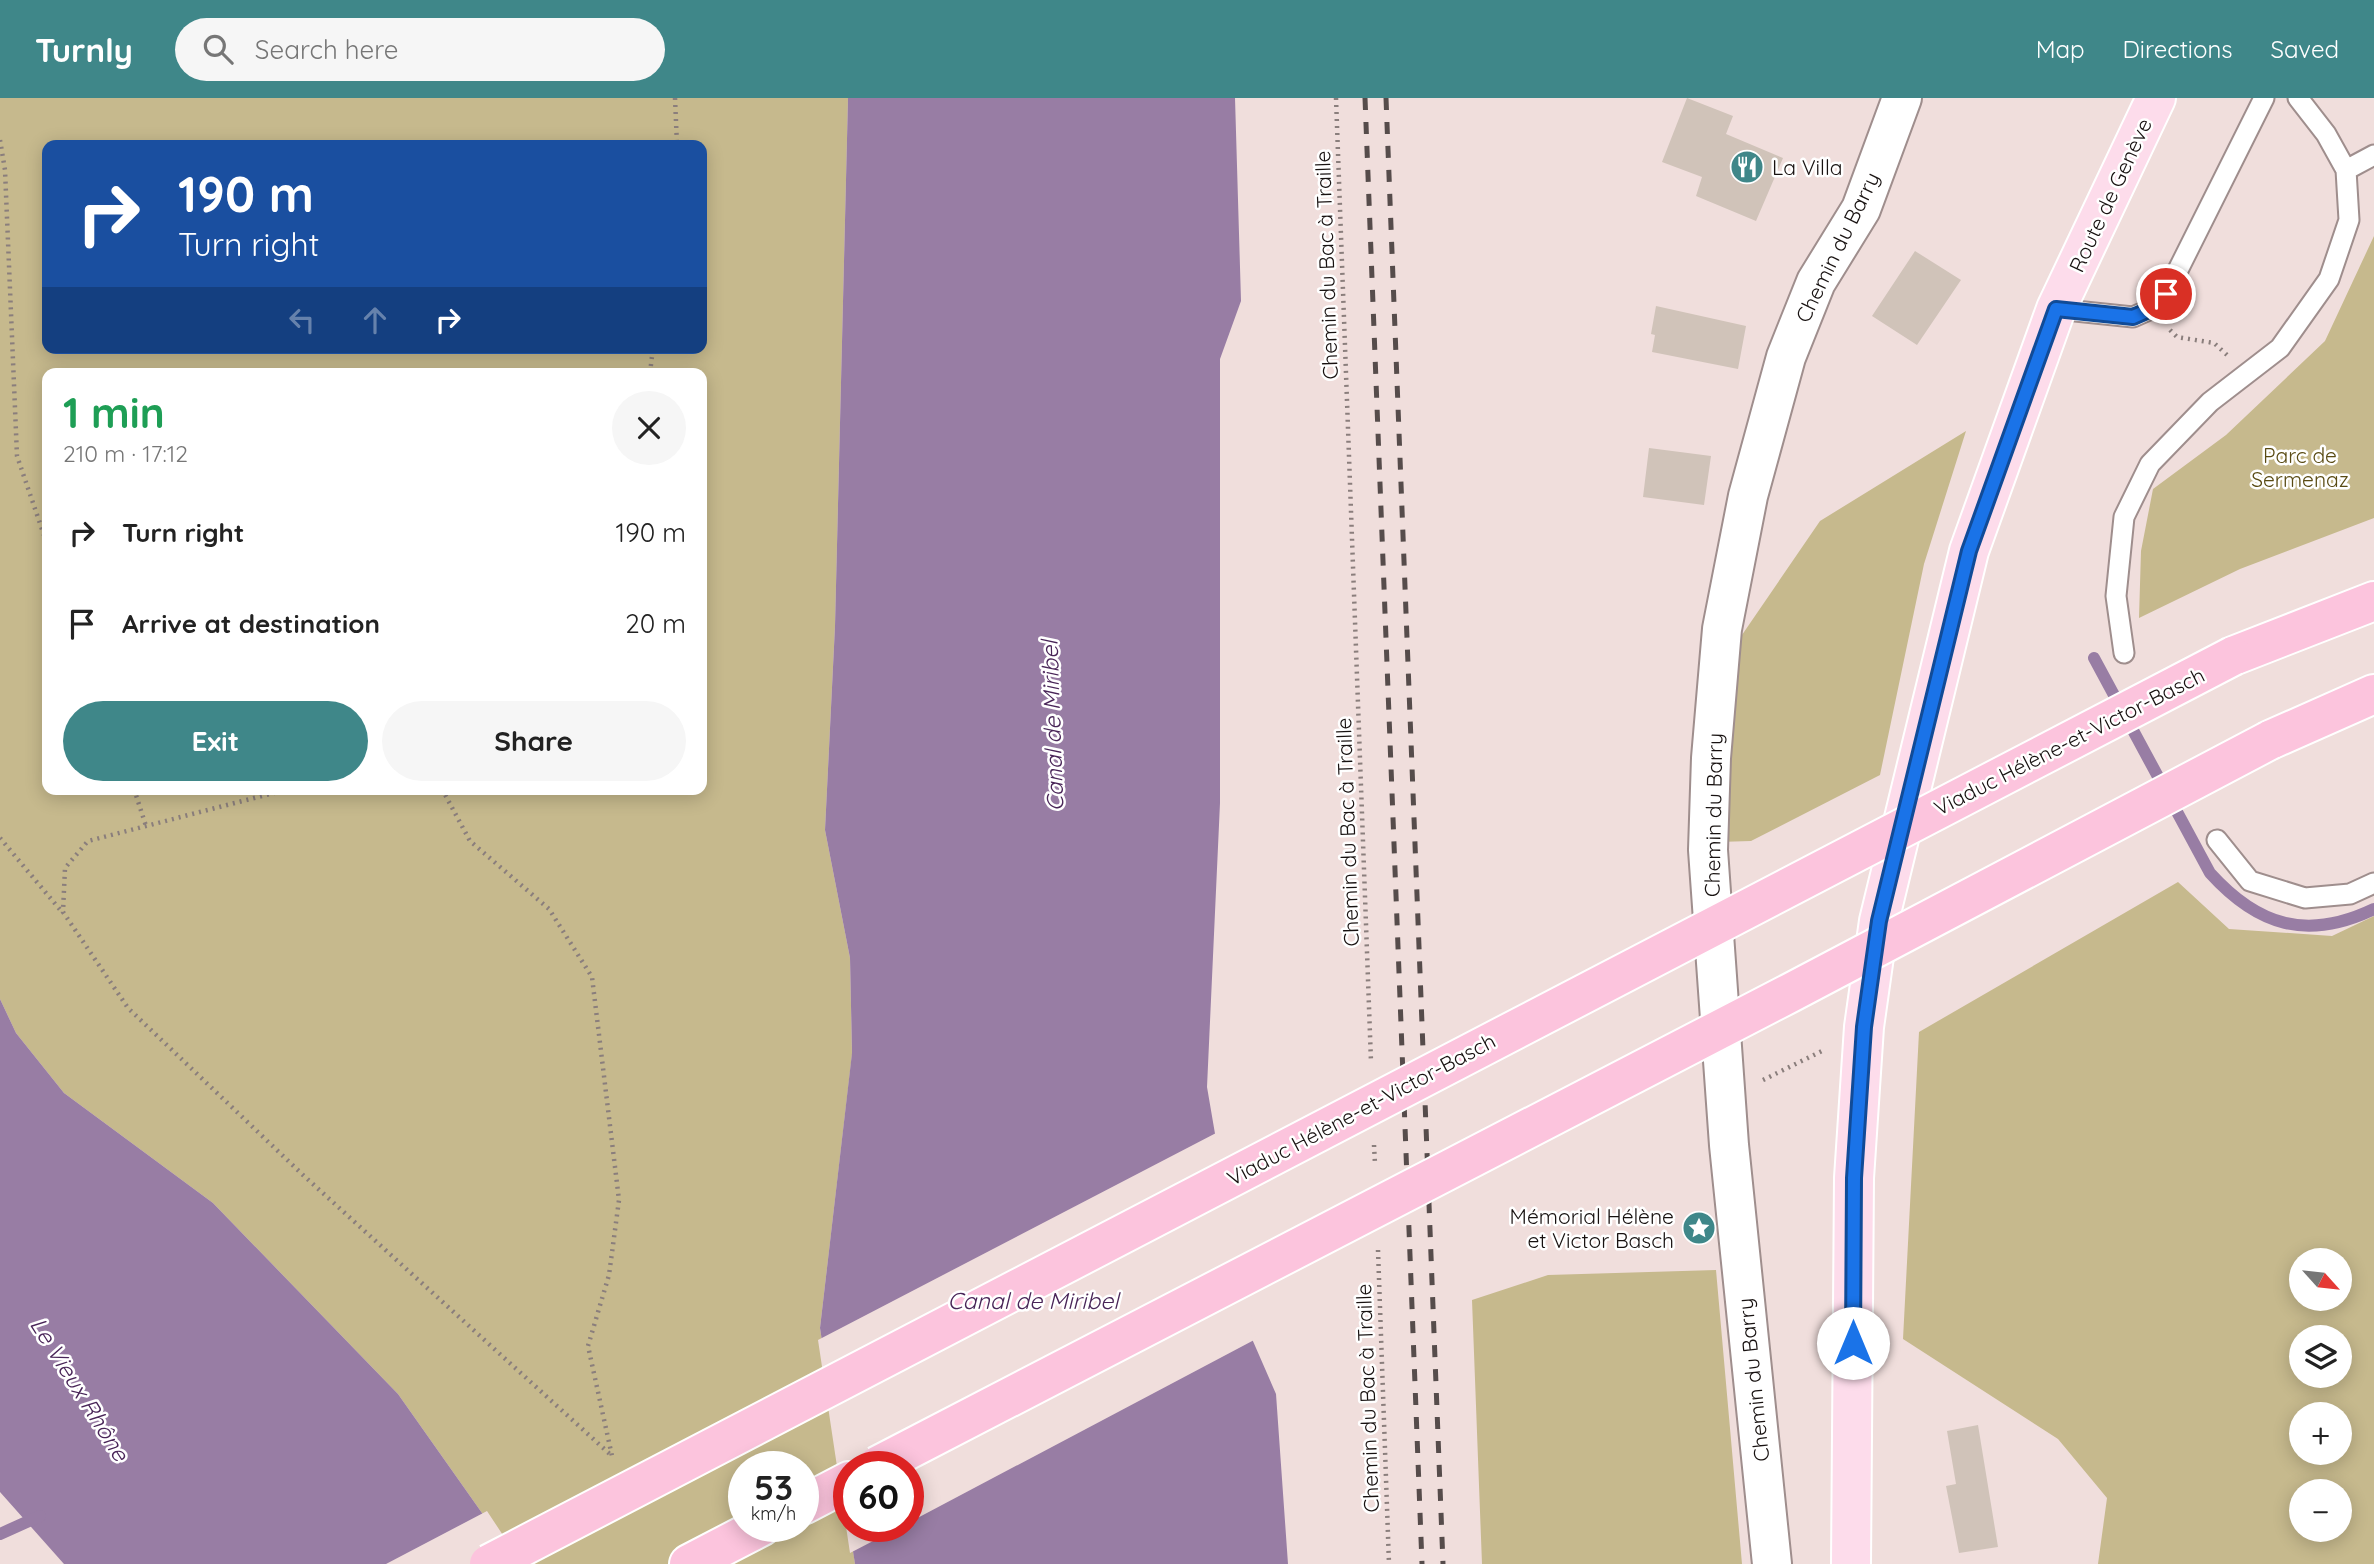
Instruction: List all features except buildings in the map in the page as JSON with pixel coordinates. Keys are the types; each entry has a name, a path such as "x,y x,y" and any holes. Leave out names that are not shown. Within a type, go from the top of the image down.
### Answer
{"highway":[{"name":"Viaduc Hélène-et-Victor-Basch","path":"489,1564 2233,656 2374,601"},
{"path":"906,1451 1790,993 2270,740 2374,694"},
{"path":"689,1564 731,1542"}],"main road":[{"name":"Route de Genève","path":"1851,1564 1854,1178 1864,1027 1879,921 1969,551 2056,309 2156,98"}],"street":[{"name":"Chemin du Barry","path":"1772,1564 1725,1098 1708,850 1711,758 1722,629 1748,496 1786,357 1816,282 1861,209 1902,98"}],"lane":[{"path":"2056,309 2133,317 2151,309 2166,294 2264,98"},
{"path":"2124,653 2116,596 2124,517 2150,464 2210,401 2280,348 2329,279 2350,220 2346,170 2326,134 2298,98"},
{"path":"2346,170 2374,155"},
{"path":"2217,840 2250,881 2305,898 2350,894 2374,883"}],"path":[{"path":"675,98 677,140"},
{"name":"Chemin du Bac à Traille","path":"1335,98 1371,1075"},
{"path":"0,140 5,170 17,456 42,529"},
{"path":"2151,309 2177,337 2214,343 2246,374"},
{"path":"136,795 146,826"},
{"path":"63,912 65,868 88,841 266,795"},
{"path":"0,838 63,912 128,1008 303,1175 612,1455 588,1346 608,1275 618,1200 592,977 549,909 470,841 445,795"},
{"path":"1725,1098 1814,1056"},
{"path":"1373,1131 1375,1173"},
{"name":"Chemin du Bac à Traille","path":"1377,1243 1389,1564"}],"green space":[{"path":"0,98 848,98 835,626 825,830 850,958 852,1054 820,1328 838,1451 833,1451 833,1542 852,1542 855,1564 518,1564 398,1394 213,1203 64,1093 16,1033 0,999"},
{"name":"Parc de Sermenaz","path":"2374,236 2374,518 2240,569 2139,618 2141,551 2153,489 2226,435 2325,341"},
{"path":"1966,431 1924,564 1880,775 1751,841 1718,842 1723,717 1696,702 1820,521"},
{"path":"2178,882 2229,929 2332,936 2374,916 2374,1564 2098,1564 2107,1498 2058,1439 1903,1339 1919,1032"},
{"path":"1716,1270 1742,1564 1482,1564 1472,1300 1548,1275"}],"water":[{"name":"Canal de Miribel","path":"848,98 1235,98 1241,301 1220,359 1220,803 1207,1087 1249,1332 1276,1394 1288,1564 855,1564 852,1542 924,1542 924,1451 838,1451 820,1328 852,1053 850,958 825,830 835,626"},
{"name":"Le Vieux Rhône","path":"0,999 16,1033 64,1093 213,1203 398,1394 518,1564 64,1564 0,1492"}],"pier":[{"path":"1218,1132 1256,1339 924,1515 924,1451 835,1451 818,1340"},
{"path":"487,1511 522,1564 386,1564"},
{"path":"848,1542 871,1542 850,1553"}],"waterway":[{"path":"2094,658 2210,873 2228,891 2265,916 2305,926 2350,919 2374,909"},
{"path":"0,1534 40,1516"}],"railway":[{"path":"1365,98 1422,1564"},
{"path":"1386,98 1443,1564"}],"place":[{"name":"La Villa","path":"1747,167"},
{"name":"Mémorial Hélène et Victor Basch","path":"1699,1228"}],"route":[{"path":"1853,1343 1854,1178 1864,1027 1879,921 1969,551 2056,309 2133,317 2151,309 2166,294"}]}
